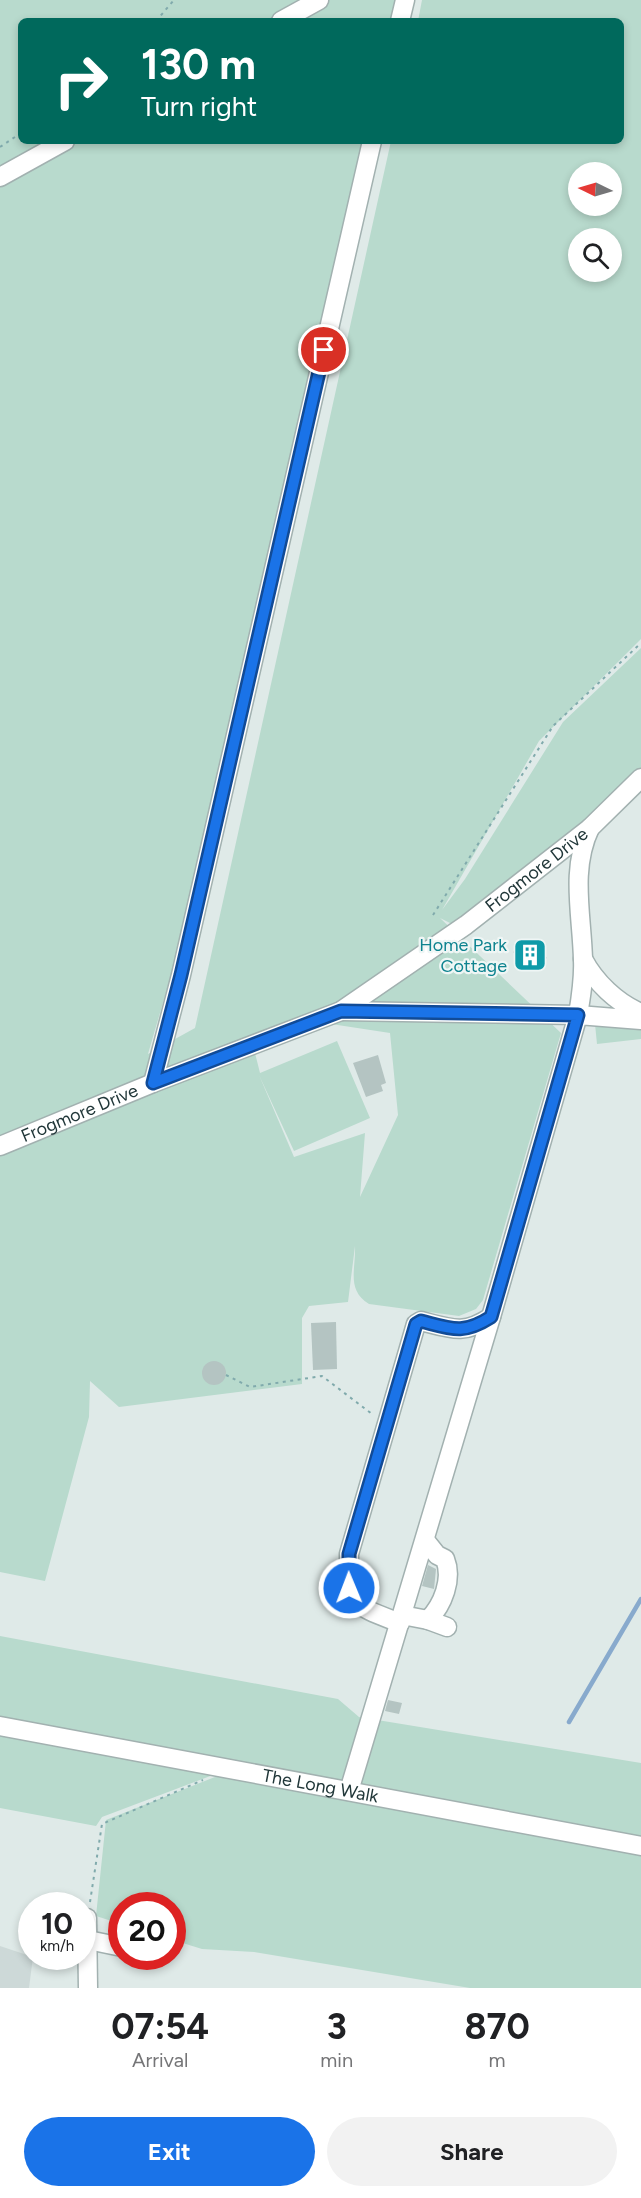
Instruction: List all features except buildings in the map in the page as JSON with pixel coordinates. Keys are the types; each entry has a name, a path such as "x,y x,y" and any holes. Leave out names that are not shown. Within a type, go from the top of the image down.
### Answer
{"street":[{"path":"286,18 319,0"},
{"path":"401,18 405,0"},
{"path":"0,177 60,144"},
{"path":"153,1083 184,964 371,144"},
{"name":"Frogmore Drive","path":"0,1146 153,1083 341,1011 466,925 590,828 641,778"},
{"path":"349,1791 491,1317 578,1015 583,959 578,892 583,844 590,828"},
{"path":"583,959 602,985 641,1013"},
{"path":"341,1011 578,1015 641,1020"},
{"path":"447,1627 428,1620 401,1619 361,1608 349,1588 349,1554 418,1322 450,1329 474,1328 491,1317"},
{"path":"425,1540 437,1555 445,1559 450,1571 437,1611 428,1620"},
{"name":"The Long Walk","path":"0,1726 641,1846"},
{"path":"87,1970 87,1988"}],"path":[{"path":"159,18 174,0"},
{"path":"0,147 18,135"},
{"path":"433,915 553,726 641,643"},
{"path":"226,1375 250,1387 322,1376 387,1425"},
{"path":"91,1892 102,1824 231,1769"}],"shaded area":[{"path":"0,1946 18,1952 18,1970 31,1970 29,1988 0,1988"}],"green space":[{"path":"0,0 399,0 395,18 18,18 18,144 365,144 178,951 148,1054 195,1028 390,144 624,144 624,18 419,18 422,0 641,0 641,639 539,741 442,910 465,879 563,722 641,648 641,770 576,832 454,925 440,918 561,1033 483,1300 476,1309 459,1316 369,1304 357,1292 355,1286 355,1246 348,1302 309,1306 302,1318 302,1384 119,1407 90,1381 89,1417 45,1581 0,1572","holes":["318,1022 390,1033 398,1115 360,1197 365,1133 294,1157 259,1075 294,1151 370,1118 337,1041 260,1073 254,1049"]},
{"path":"595,1024 641,1026 641,1039 597,1044"},
{"path":"0,1636 338,1699 359,1717 641,1763 641,1843 0,1721"},
{"path":"0,1734 213,1775 102,1817 96,1826 0,1808"},
{"path":"220,1775 641,1855 641,1988 470,1988 254,1952 202,1949 186,1944 186,1892 108,1892 108,1920 96,1916 106,1820"}],"waterway":[{"path":"569,1722 641,1599"}],"place":[{"name":"Home Park Cottage","path":"530,955"}],"route":[{"path":"324,350 181,975 153,1083 341,1011 578,1015 491,1317 474,1328 450,1329 421,1321 416,1324 349,1554 349,1588"}]}
